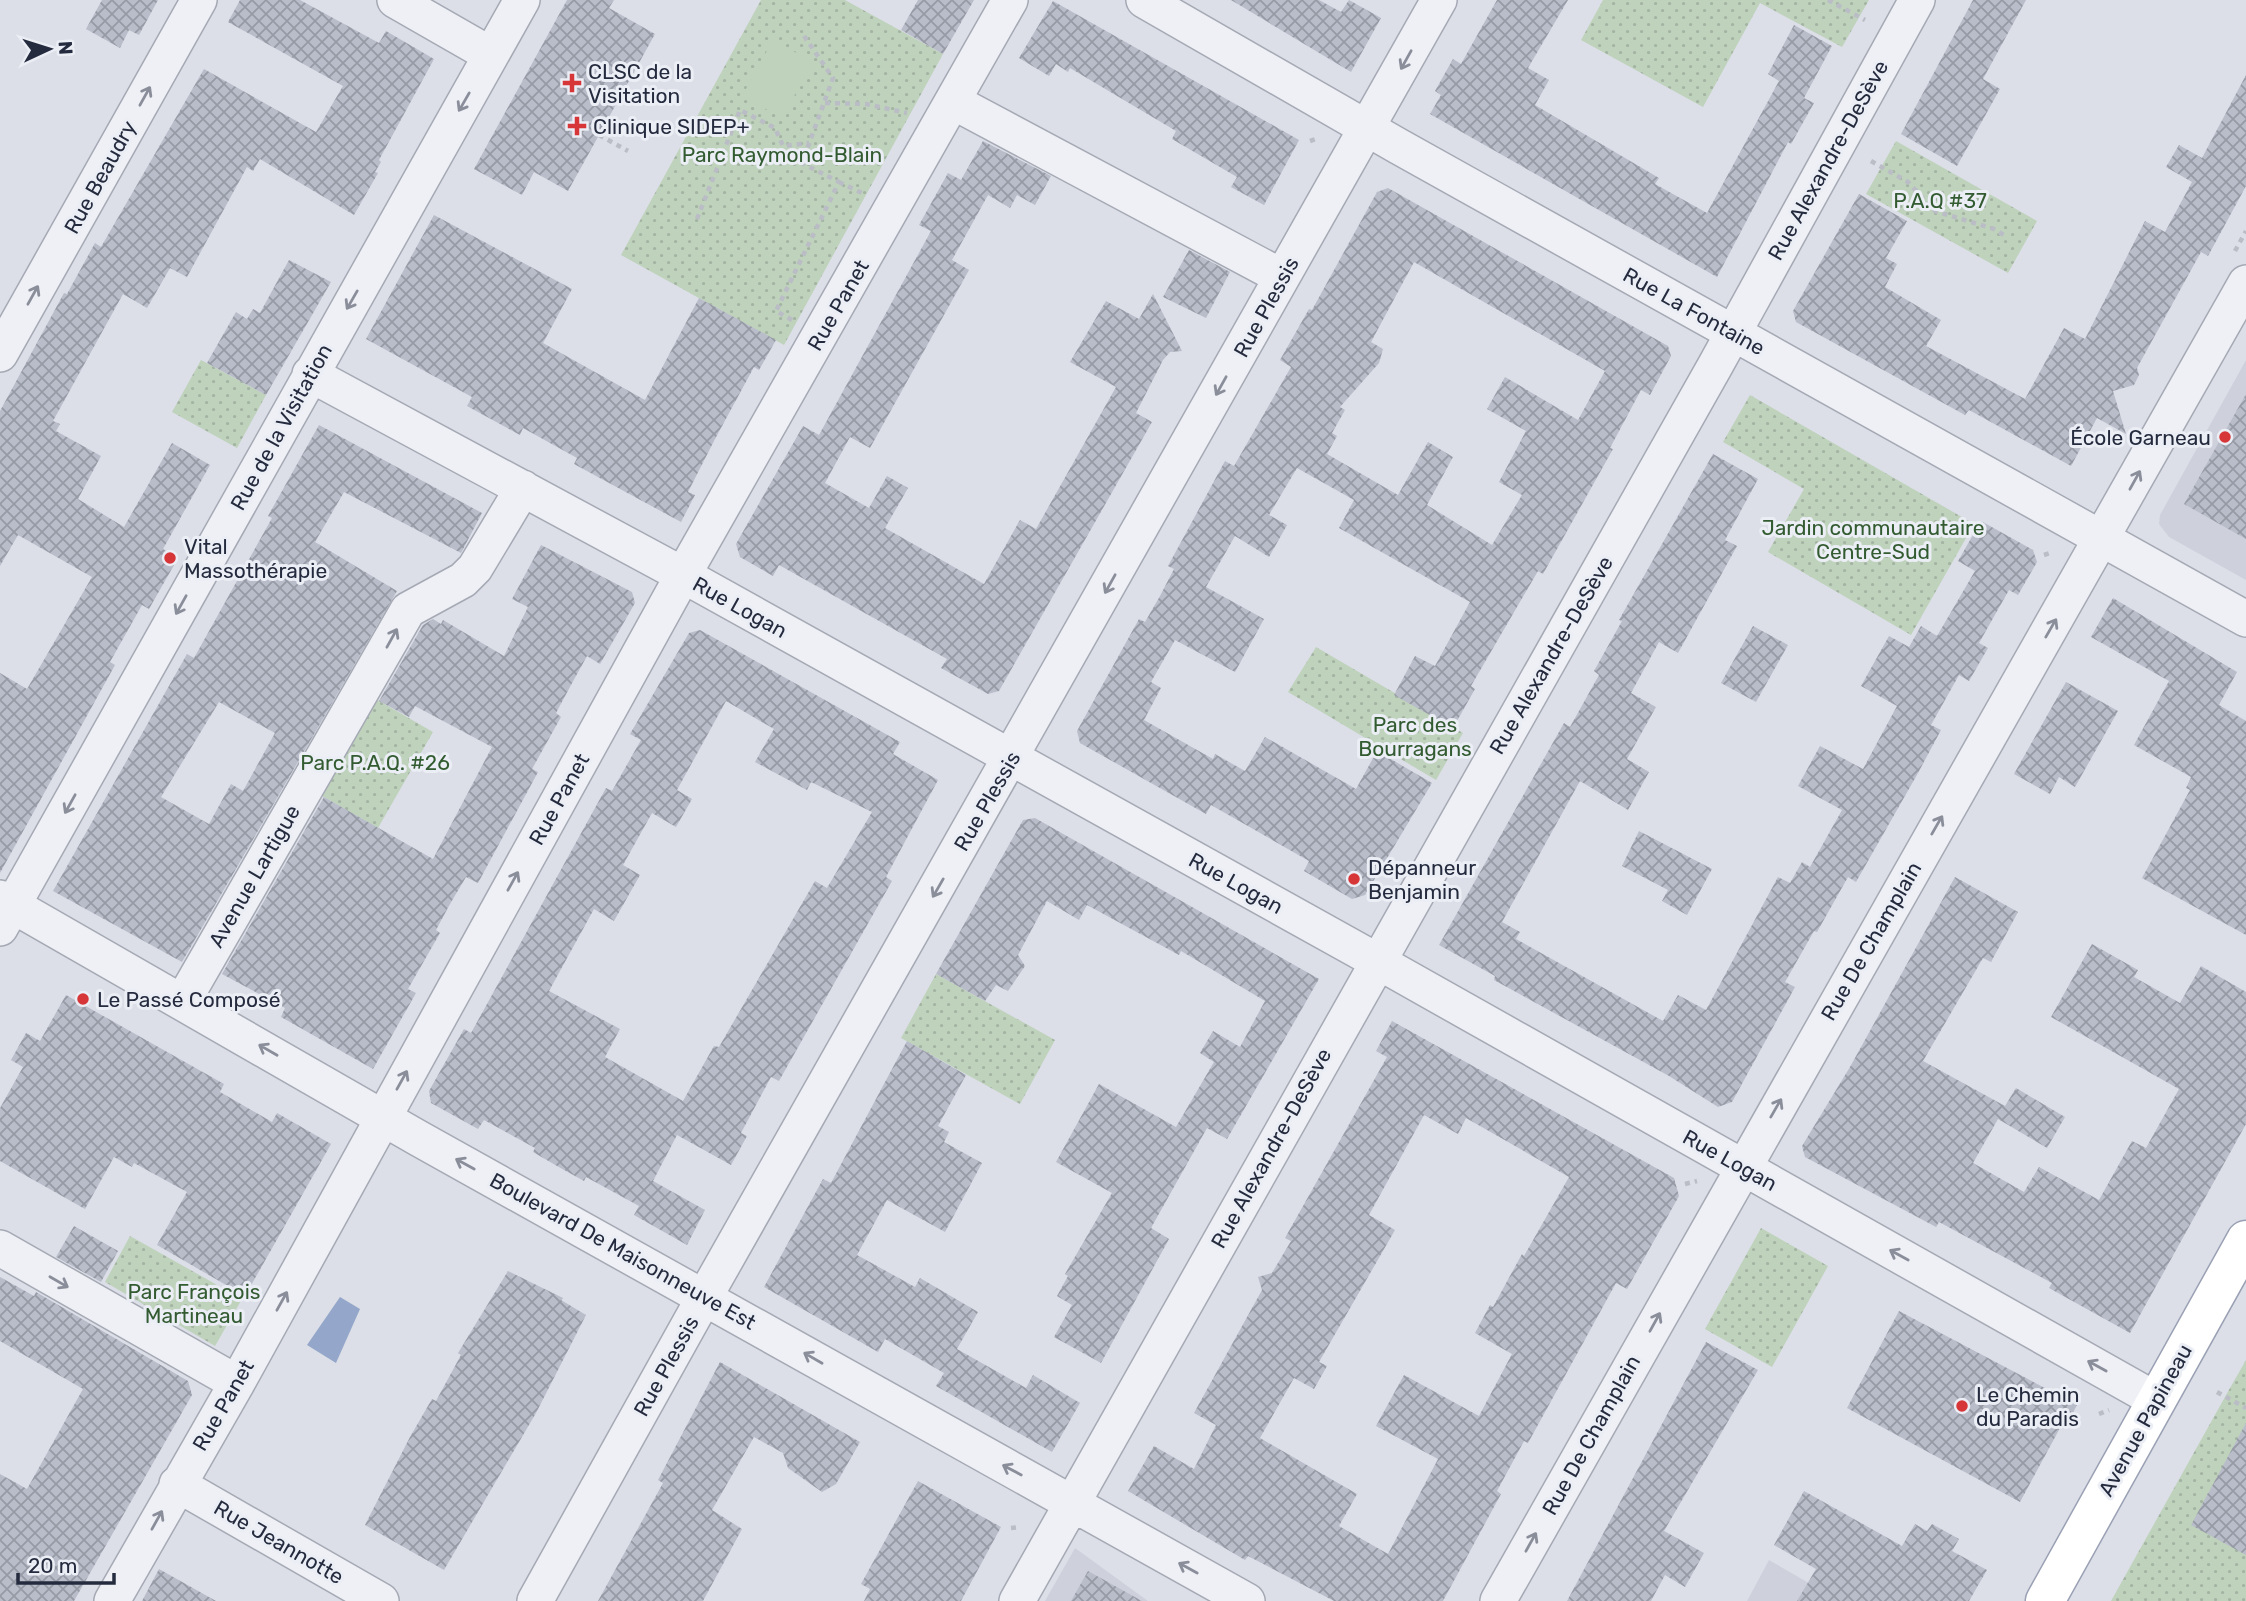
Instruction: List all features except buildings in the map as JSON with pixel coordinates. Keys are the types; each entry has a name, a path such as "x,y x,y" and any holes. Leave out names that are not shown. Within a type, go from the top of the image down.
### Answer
{"main road":[{"name":"Avenue Papineau","path":"2045,1601 2246,1240"}],"street":[{"name":"Rue Beaudry","path":"0,354 199,0"},
{"path":"395,0 491,55"},
{"name":"Rue de la Visitation","path":"4,910 522,0"},
{"name":"Rue Panet","path":"112,1601 237,1383 683,575 1010,0"},
{"name":"Rue La Fontaine","path":"1144,0 1366,128 2246,619"},
{"name":"Rue Plessis","path":"535,1601 1439,0"},
{"name":"Rue Alexandre-DeSève","path":"1017,1601 1917,0"},
{"path":"954,102 1282,277"},
{"name":"Rue De Champlain","path":"1498,1601 2246,283"},
{"name":"Rue Logan","path":"310,374 683,575 1377,961 2157,1400"},
{"name":"Avenue Lartigue","path":"183,1001 408,610 463,580 475,568 523,488"},
{"name":"Boulevard De Maisonneuve Est","path":"4,910 183,1001 383,1117 1247,1601"},
{"path":"0,1248 237,1383"},
{"name":"Rue Jeannotte","path":"177,1484 381,1601"}],"path":[{"path":"1828,0 1865,20"},
{"path":"802,33 833,78 802,163 870,197"},
{"path":"825,103 866,104 915,117"},
{"path":"697,219 740,110 775,128 783,146 809,143"},
{"path":"599,135 628,151"},
{"path":"1310,141 1316,139"},
{"path":"1871,161 1908,182 1935,211 1994,229 2007,237"},
{"path":"798,324 776,311 839,182"},
{"path":"1685,1184 1702,1179"},
{"path":"2217,1392 2246,1408"},
{"path":"1011,1528 1021,1527"}],"shaded area":[{"name":"École Garneau","path":"2246,360 2246,580 2169,537 2159,524 2160,515"},
{"path":"1075,1548 1148,1601 1045,1601"},
{"path":"1769,1560 1840,1601 1747,1601"}],"green space":[{"name":"Parc Raymond-Blain","path":"761,0 845,0 943,54 784,345 621,255"},
{"path":"1603,0 1869,0 1842,47 1760,3 1703,107 1581,40"},
{"path":"773,40 813,62 782,118 742,96"},
{"name":"P.A.Q #37","path":"1896,141 2037,221 2008,273 1866,194"},
{"path":"201,360 266,395 237,448 172,412"},
{"name":"Jardin communautaire Centre-Sud","path":"1750,395 1974,524 1911,635 1768,552 1804,489 1723,442"},
{"name":"Parc des Bourragans","path":"1316,647 1463,733 1436,780 1288,692"},
{"name":"Parc P.A.Q. #26","path":"374,698 433,732 378,828 317,793"},
{"path":"936,974 1055,1040 1020,1104 901,1038"},
{"path":"1761,1228 1828,1266 1772,1367 1705,1329"},
{"name":"Parc François Martineau","path":"130,1236 242,1299 215,1346 105,1282"},
{"path":"2246,1360 2246,1601 2111,1601 2230,1388"}],"water":[{"path":"340,1297 360,1309 336,1363 307,1345"}],"place":[{"name":"CLSC de la Visitation","path":"572,83"},
{"name":"Clinique SIDEP+","path":"577,126"},
{"name":"École Garneau","path":"2225,437"},
{"name":"Vital Massothérapie","path":"170,558"},
{"name":"Dépanneur Benjamin","path":"1354,879"},
{"name":"Le Passé Composé","path":"83,999"},
{"name":"Le Chemin du Paradis","path":"1962,1406"}]}
